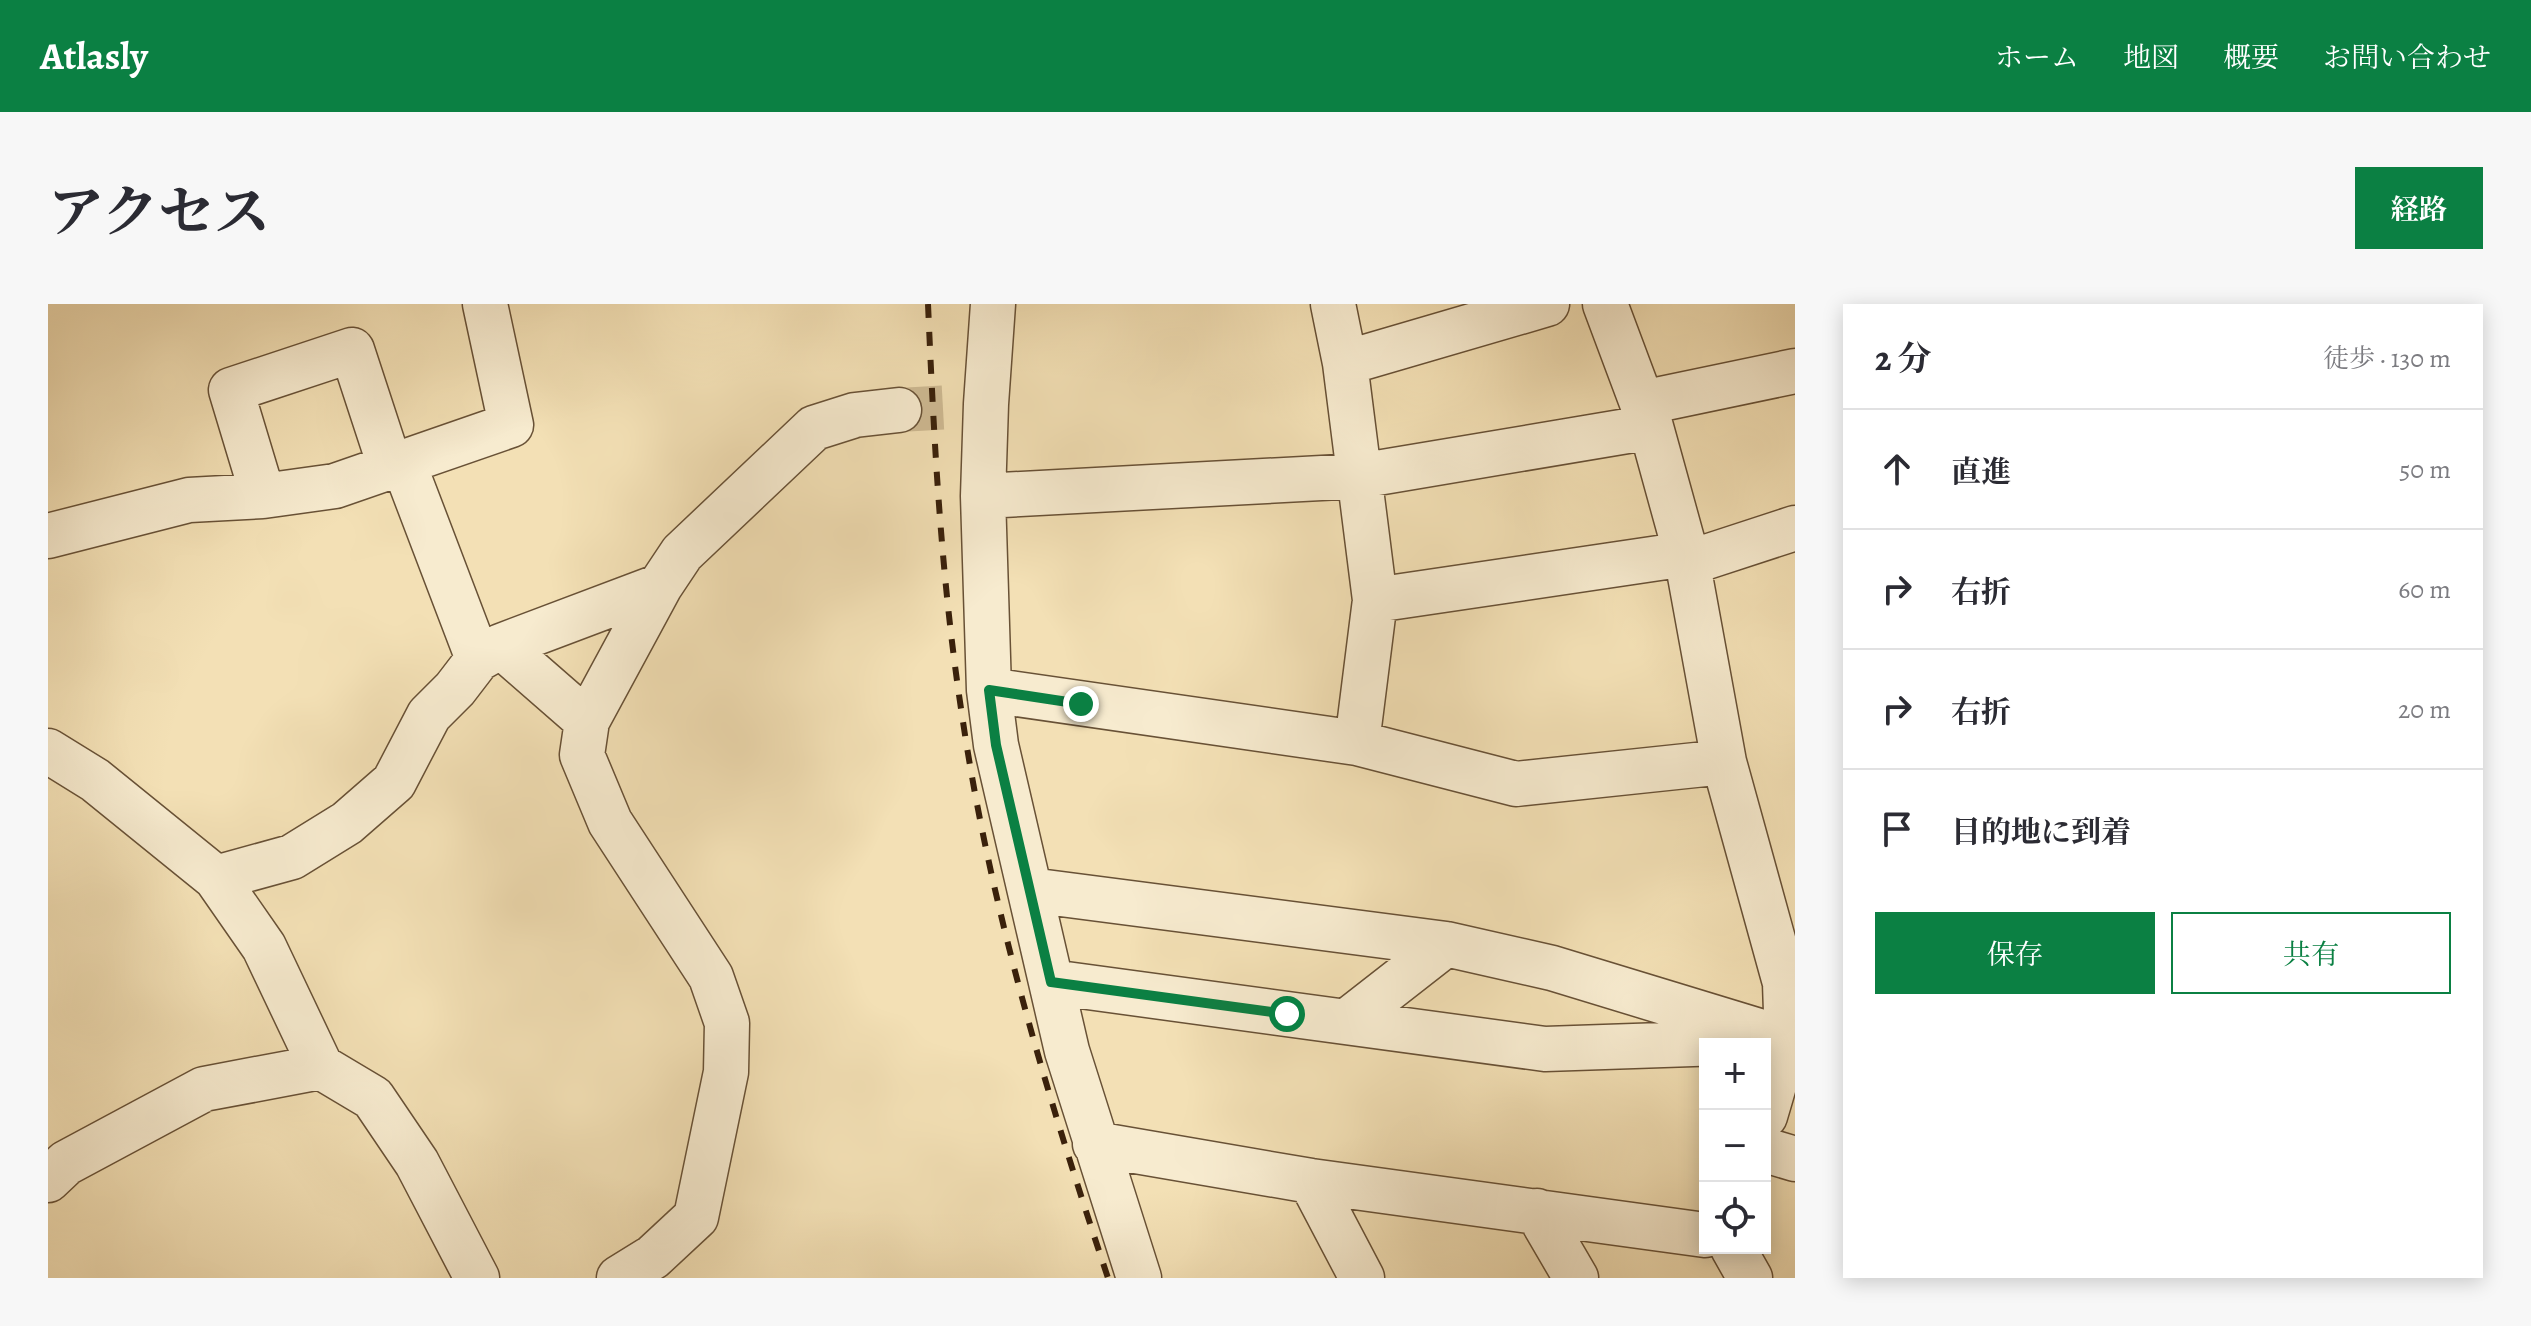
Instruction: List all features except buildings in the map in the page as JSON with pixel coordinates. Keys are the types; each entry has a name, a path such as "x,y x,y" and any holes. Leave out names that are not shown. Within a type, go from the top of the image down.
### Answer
{"street":[{"path":"48,536 189,500 263,496 335,486 511,425 485,304"},
{"path":"993,304 970,406 983,496 989,690 996,745 1067,1051 1139,1278"},
{"path":"1333,304 1345,363 1375,600 1357,743"},
{"path":"1345,363 1547,304"},
{"path":"1605,304 1646,415 1687,559 1724,762 1785,983 1791,1041 1767,1110"},
{"path":"263,496 231,390 352,350 397,464 490,653 587,721"},
{"path":"983,496 1359,476 1646,415 1795,371"},
{"path":"619,1278 653,1257 696,1217 726,1072 727,1023 711,977 610,822 582,755 587,721 660,586 682,553 814,428 855,415 899,410"},
{"path":"1375,600 1687,559 1795,528"},
{"path":"216,878 292,857 347,823 394,782 429,715 490,653 660,586"},
{"path":"989,690 1357,743 1516,784 1724,762"},
{"path":"48,751 95,780 216,878 264,947 321,1067 373,1098 417,1163 477,1278"},
{"path":"1030,890 1446,944 1552,968 1791,1041"},
{"path":"1346,1022 1446,944"},
{"path":"1051,982 1545,1049 1791,1041"},
{"path":"48,1180 66,1163 204,1089 321,1067"},
{"path":"1095,1144 1311,1181 1699,1234"},
{"path":"1771,1152 1795,1159"},
{"path":"1311,1181 1362,1278"},
{"path":"1537,1211 1576,1278"},
{"path":"1736,1254 1750,1278"}],"tunnel":[{"path":"899,410 953,407"}],"railway":[{"path":"928,304 944,561 955,664 974,787 1004,929 1042,1070 1108,1278"}],"route":[{"path":"1081,704 989,690 996,745 1051,982 1287,1014"}]}
